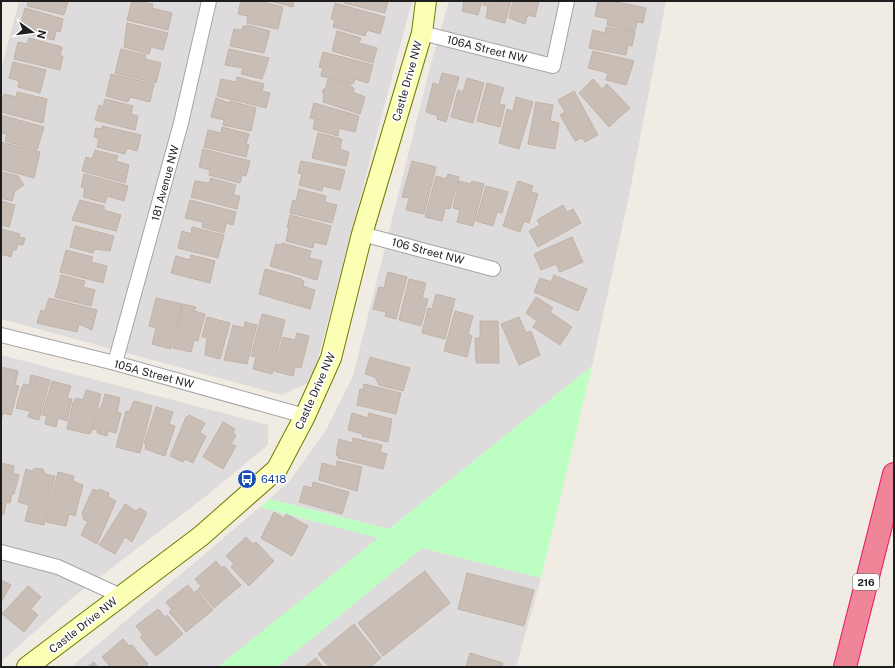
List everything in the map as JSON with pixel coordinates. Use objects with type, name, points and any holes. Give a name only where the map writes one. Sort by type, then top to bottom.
[{"type":"highway","name":"216","points":[[845,667],[894,474]]},
{"type":"street","name":"181 Avenue NW","points":[[115,363],[181,124],[209,1]]},
{"type":"street","name":"Castle Drive NW","points":[[27,667],[201,536],[277,469],[306,416],[331,358],[362,234],[422,33],[426,1]]},
{"type":"street","name":"106A Street NW","points":[[422,33],[553,66],[567,1]]},
{"type":"street","name":"106 Street NW","points":[[362,234],[493,269]]},
{"type":"street","name":"105A Street NW","points":[[1,335],[115,363],[306,416]]},
{"type":"street","points":[[1,552],[58,567],[121,596]]},
{"type":"shaded area","points":[[19,1],[412,1],[312,381],[282,395],[1,319],[1,70]]},
{"type":"shaded area","points":[[449,1],[666,1],[630,191],[592,366],[389,529],[269,499],[290,481],[327,428],[353,376],[430,67]]},
{"type":"shaded area","points":[[1,355],[268,425],[268,445],[206,496],[71,599],[1,662]]},
{"type":"shaded area","points":[[260,507],[379,538],[218,667],[71,667]]},
{"type":"shaded area","points":[[422,548],[541,578],[516,667],[277,667]]},
{"type":"green space","points":[[592,366],[541,578],[422,548],[277,667],[218,667],[378,538],[260,507],[269,499],[389,529]]},
{"type":"building","points":[[28,1],[68,1],[64,15],[27,6]]},
{"type":"building","points":[[132,1],[153,4],[152,8],[172,13],[168,30],[127,20]]},
{"type":"building","points":[[241,1],[259,1],[283,7],[278,29],[247,23],[248,16],[238,14]]},
{"type":"building","points":[[270,1],[294,1],[293,7]]},
{"type":"building","points":[[345,1],[388,1],[385,13],[344,3]]},
{"type":"building","points":[[464,1],[482,1],[478,15],[462,11]]},
{"type":"building","points":[[484,1],[511,1],[505,23],[486,18],[488,6],[483,5]]},
{"type":"building","points":[[513,1],[539,1],[535,17],[528,15],[525,24],[509,18]]},
{"type":"building","points":[[598,1],[612,1],[646,8],[643,23],[637,22],[635,31],[607,25],[608,19],[595,16]]},
{"type":"building","points":[[335,3],[385,17],[380,34],[367,30],[365,36],[333,27],[335,20],[331,19]]},
{"type":"building","points":[[25,8],[63,19],[60,32],[56,31],[54,40],[30,34],[32,30],[20,27]]},
{"type":"building","points":[[127,23],[168,33],[163,50],[151,47],[149,54],[124,47]]},
{"type":"building","points":[[247,25],[270,31],[264,53],[230,46],[234,29],[242,30],[243,26]]},
{"type":"building","points":[[606,27],[635,32],[632,46],[628,45],[626,55],[589,48],[593,30],[605,33]]},
{"type":"building","points":[[337,31],[361,38],[359,43],[377,48],[373,63],[332,51]]},
{"type":"building","points":[[29,38],[62,47],[60,56],[63,56],[60,70],[14,59],[18,42],[27,44]]},
{"type":"building","points":[[121,49],[146,55],[145,59],[161,63],[156,83],[115,73]]},
{"type":"building","points":[[229,49],[269,58],[262,79],[241,74],[243,68],[225,65]]},
{"type":"building","points":[[593,51],[634,61],[626,85],[606,80],[608,73],[588,68]]},
{"type":"building","points":[[323,52],[373,65],[368,83],[355,79],[353,84],[321,76],[323,68],[319,67]]},
{"type":"building","points":[[13,62],[46,70],[40,93],[18,87],[19,81],[9,78]]},
{"type":"building","points":[[442,73],[459,77],[446,122],[437,119],[438,116],[426,112],[433,83],[439,85]]},
{"type":"building","points":[[111,74],[154,84],[150,102],[130,97],[128,102],[106,96]]},
{"type":"building","points":[[237,77],[264,84],[262,91],[270,93],[266,108],[217,96],[221,79],[236,82]]},
{"type":"building","points":[[467,78],[484,83],[473,123],[451,117],[458,90],[463,92]]},
{"type":"building","points":[[328,79],[351,85],[350,87],[354,88],[353,92],[365,97],[360,114],[323,102],[324,95],[322,91],[326,87]]},
{"type":"building","points":[[593,79],[602,89],[607,84],[630,108],[609,127],[579,93]]},
{"type":"building","points":[[487,83],[504,88],[499,104],[505,105],[500,127],[477,121]]},
{"type":"building","points":[[574,91],[598,135],[585,142],[582,138],[575,141],[560,115],[565,112],[558,100]]},
{"type":"building","points":[[17,92],[47,99],[43,123],[1,112],[4,94],[16,97]]},
{"type":"building","points":[[516,97],[533,102],[519,149],[499,143],[507,109],[513,111]]},
{"type":"building","points":[[216,98],[229,103],[230,101],[256,108],[251,131],[223,125],[224,120],[211,117]]},
{"type":"building","points":[[105,99],[133,106],[131,114],[138,116],[135,130],[95,120],[99,105],[103,107]]},
{"type":"building","points":[[536,102],[553,105],[550,121],[559,123],[555,149],[528,144]]},
{"type":"building","points":[[314,103],[359,116],[355,132],[339,128],[338,136],[313,129],[315,119],[310,118]]},
{"type":"building","points":[[1,115],[44,127],[37,150],[5,141],[7,134],[1,133]]},
{"type":"building","points":[[102,126],[141,135],[137,151],[127,148],[125,154],[97,147],[99,139],[94,137],[96,128],[102,129]]},
{"type":"building","points":[[222,127],[249,134],[246,144],[249,145],[246,157],[204,147],[208,130],[221,133]]},
{"type":"building","points":[[318,133],[342,139],[340,149],[349,152],[346,166],[312,158]]},
{"type":"building","points":[[1,142],[40,152],[34,178],[1,169]]},
{"type":"building","points":[[203,149],[250,161],[246,176],[242,175],[240,183],[209,175],[210,170],[199,167]]},
{"type":"building","points":[[95,150],[118,156],[116,161],[129,165],[125,183],[82,171],[86,157],[92,159]]},
{"type":"building","points":[[301,161],[345,170],[340,190],[323,186],[322,191],[299,185],[302,174],[298,173]]},
{"type":"building","points":[[412,161],[436,167],[424,214],[406,210],[409,198],[402,197]]},
{"type":"building","points":[[1,172],[18,176],[24,185],[15,191],[12,201],[1,198]]},
{"type":"building","points":[[84,174],[128,186],[124,201],[107,196],[105,203],[83,197],[85,189],[81,187]]},
{"type":"building","points":[[448,174],[459,177],[450,209],[445,208],[442,221],[425,217],[436,176],[446,179]]},
{"type":"building","points":[[211,178],[236,185],[233,195],[240,196],[237,209],[191,197],[195,181],[209,183]]},
{"type":"building","points":[[459,181],[471,184],[472,181],[484,184],[473,226],[457,222],[460,210],[453,208]]},
{"type":"building","points":[[518,181],[533,186],[531,192],[538,194],[529,223],[524,221],[520,232],[503,226]]},
{"type":"building","points":[[486,186],[508,192],[502,213],[497,212],[493,226],[476,221]]},
{"type":"building","points":[[299,189],[326,196],[325,202],[337,205],[332,223],[290,213],[293,200],[296,201]]},
{"type":"building","points":[[80,200],[104,206],[104,210],[121,215],[116,231],[72,220]]},
{"type":"building","points":[[190,200],[236,212],[233,225],[226,223],[224,233],[202,227],[203,222],[185,218]]},
{"type":"building","points":[[1,201],[15,205],[9,227],[1,225]]},
{"type":"building","points":[[563,205],[567,212],[573,209],[581,223],[538,247],[529,231],[540,225],[537,220]]},
{"type":"building","points":[[290,215],[331,226],[326,245],[314,242],[313,248],[286,241]]},
{"type":"building","points":[[75,226],[114,236],[110,251],[94,249],[93,253],[70,247]]},
{"type":"building","points":[[192,227],[224,235],[218,258],[178,248],[182,231],[191,234]]},
{"type":"building","points":[[1,229],[20,234],[19,237],[25,238],[23,245],[18,244],[16,250],[13,250],[11,257],[1,254]]},
{"type":"building","points":[[572,237],[583,262],[560,272],[556,264],[541,270],[534,254]]},
{"type":"building","points":[[282,243],[311,251],[309,258],[322,261],[317,280],[270,266],[276,244],[281,245]]},
{"type":"building","points":[[66,250],[93,257],[91,262],[107,266],[103,283],[60,272]]},
{"type":"building","points":[[191,255],[215,261],[210,283],[171,273],[176,256],[190,260]]},
{"type":"building","points":[[265,269],[302,279],[301,280],[304,281],[303,286],[315,290],[310,309],[259,294]]},
{"type":"building","points":[[388,272],[407,277],[396,319],[385,316],[386,312],[373,309],[379,287],[384,288]]},
{"type":"building","points":[[61,275],[85,281],[83,287],[95,290],[91,306],[55,297]]},
{"type":"building","points":[[554,275],[587,289],[578,311],[534,292],[540,278],[551,282]]},
{"type":"building","points":[[409,279],[426,283],[422,298],[428,299],[421,326],[399,320]]},
{"type":"building","points":[[436,294],[455,299],[445,339],[422,333],[428,308],[432,309]]},
{"type":"building","points":[[536,297],[553,308],[550,312],[572,327],[560,345],[533,327],[537,321],[526,313]]},
{"type":"building","points":[[49,298],[97,310],[92,330],[79,324],[77,332],[37,323],[41,310],[45,311]]},
{"type":"building","points":[[156,298],[182,304],[171,349],[152,344],[156,328],[149,326]]},
{"type":"building","points":[[183,304],[196,307],[194,311],[205,314],[198,341],[194,340],[191,352],[173,348]]},
{"type":"building","points":[[455,311],[473,316],[468,334],[472,336],[467,357],[444,351]]},
{"type":"building","points":[[262,314],[285,320],[272,374],[253,369],[256,357],[251,356]]},
{"type":"building","points":[[207,317],[230,323],[220,359],[205,355],[207,338],[202,337]]},
{"type":"building","points":[[519,317],[526,333],[531,331],[540,355],[519,365],[501,324]]},
{"type":"building","points":[[480,321],[498,321],[499,363],[476,363],[475,338],[480,338]]},
{"type":"building","points":[[245,322],[257,325],[247,364],[224,360],[233,325],[244,328]]},
{"type":"building","points":[[297,333],[309,336],[301,368],[295,367],[293,376],[274,371],[283,337],[295,340]]},
{"type":"building","points":[[370,357],[410,368],[403,391],[379,385],[375,377],[365,374]]},
{"type":"building","points":[[1,367],[18,371],[15,385],[19,386],[11,415],[3,413],[1,421]]},
{"type":"building","points":[[31,375],[50,380],[39,420],[28,417],[30,411],[16,408],[22,387],[24,384],[29,385]]},
{"type":"building","points":[[52,381],[71,386],[67,398],[72,399],[67,421],[58,418],[56,427],[45,424],[47,416],[42,415]]},
{"type":"building","points":[[364,384],[401,393],[396,414],[357,405],[360,389],[363,390]]},
{"type":"building","points":[[86,390],[101,394],[91,433],[89,434],[67,429],[73,403],[76,398],[83,400]]},
{"type":"building","points":[[105,394],[120,398],[117,412],[121,413],[116,433],[108,431],[107,436],[97,433],[98,430],[93,429]]},
{"type":"building","points":[[134,401],[152,406],[140,453],[116,447],[126,411],[129,412]]},
{"type":"building","points":[[156,407],[173,412],[169,424],[175,426],[165,456],[145,449],[146,443],[144,443]]},
{"type":"building","points":[[352,413],[368,418],[369,413],[392,419],[388,442],[362,436],[363,434],[348,430]]},
{"type":"building","points":[[189,415],[205,423],[200,433],[206,436],[193,463],[185,459],[183,462],[170,456],[186,417]]},
{"type":"building","points":[[223,422],[235,429],[233,433],[236,435],[231,444],[236,446],[223,469],[203,457]]},
{"type":"building","points":[[353,438],[382,445],[380,452],[387,454],[383,469],[338,458],[339,456],[336,455],[339,439],[352,443]]},
{"type":"building","points":[[337,461],[362,467],[357,491],[319,480],[322,463],[336,467]]},
{"type":"building","points":[[1,463],[14,466],[13,473],[19,475],[10,503],[6,502],[4,514],[1,514]]},
{"type":"building","points":[[35,468],[43,469],[45,474],[55,476],[44,525],[25,521],[29,505],[18,502],[26,469],[32,471]]},
{"type":"building","points":[[58,472],[74,476],[73,481],[83,485],[75,516],[69,514],[66,526],[46,522]]},
{"type":"building","points":[[313,482],[349,492],[342,514],[299,502],[304,486],[312,488]]},
{"type":"building","points":[[93,489],[98,491],[99,489],[109,493],[108,497],[116,501],[97,544],[81,535],[88,521],[84,520],[82,513]]},
{"type":"building","points":[[125,504],[136,511],[140,508],[146,512],[146,515],[132,542],[125,537],[115,554],[99,545]]},
{"type":"building","points":[[274,512],[284,518],[286,514],[308,526],[292,556],[261,538]]},
{"type":"building","points":[[246,537],[253,544],[256,542],[274,561],[249,586],[231,567],[234,564],[226,556]]},
{"type":"building","points":[[216,561],[222,568],[224,566],[241,585],[214,608],[198,589],[201,586],[195,579]]},
{"type":"building","points":[[425,571],[450,603],[383,656],[358,623]]},
{"type":"building","points":[[467,573],[534,590],[524,626],[458,609]]},
{"type":"building","points":[[1,580],[11,585],[1,602]]},
{"type":"building","points":[[188,585],[194,593],[197,590],[213,610],[186,632],[169,612],[172,610],[166,602]]},
{"type":"building","points":[[28,586],[41,597],[31,609],[38,615],[24,632],[2,614]]},
{"type":"building","points":[[158,609],[165,617],[167,615],[183,634],[156,656],[140,637],[143,635],[136,626]]},
{"type":"building","points":[[354,624],[381,658],[370,667],[329,667],[318,654]]},
{"type":"building","points":[[123,639],[129,646],[132,645],[148,664],[145,667],[107,667],[109,665],[102,657]]},
{"type":"building","points":[[470,653],[503,663],[502,667],[466,667]]},
{"type":"building","points":[[316,658],[323,667],[304,667]]},
{"type":"building","points":[[94,662],[98,667],[87,667]]},
{"type":"place","name":"6418","points":[[247,479]]}]
